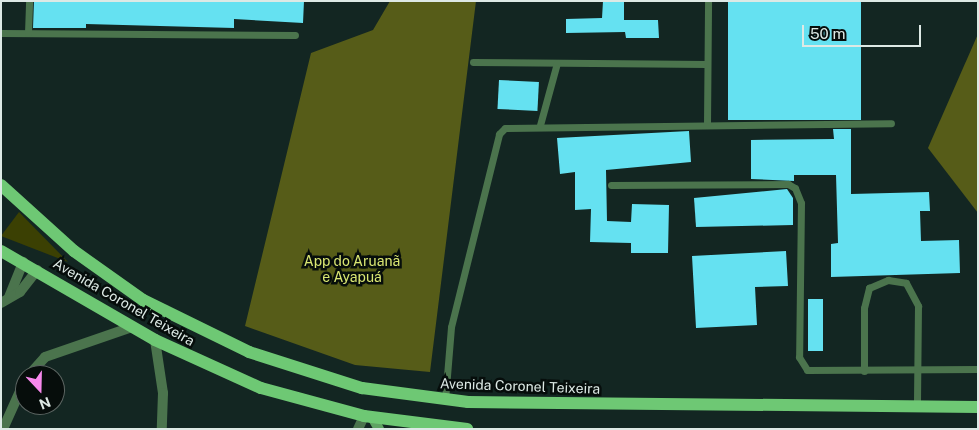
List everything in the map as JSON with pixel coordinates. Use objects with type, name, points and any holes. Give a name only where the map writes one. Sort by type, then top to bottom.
[{"type":"main road","name":"Avenida Coronel Teixeira","points":[[1,185],[106,275],[192,326],[300,371],[362,388],[445,400],[978,407]]},
{"type":"main road","name":"Avenida Coronel Teixeira","points":[[1,251],[37,270],[155,340],[261,388],[368,416],[467,429]]},
{"type":"street","points":[[5,301],[23,262]]},
{"type":"street","points":[[5,301],[20,292],[37,270]]},
{"type":"street","points":[[38,365],[45,358],[132,327]]},
{"type":"street","points":[[155,340],[163,393],[162,429]]},
{"type":"street","points":[[3,429],[15,402]]},
{"type":"street","points":[[358,429],[368,416],[379,429]]},
{"type":"lane","points":[[28,33],[29,1]]},
{"type":"lane","points":[[707,124],[708,1]]},
{"type":"lane","points":[[1,33],[296,36]]},
{"type":"lane","points":[[472,62],[707,64]]},
{"type":"lane","points":[[540,125],[557,63]]},
{"type":"lane","points":[[445,400],[451,327],[499,134],[516,125],[891,123]]},
{"type":"lane","points":[[611,185],[779,183],[795,188],[801,203],[802,365],[814,372],[978,369]]},
{"type":"lane","points":[[864,371],[866,297],[869,288],[888,280],[906,283],[917,298],[917,406]]},
{"type":"green space","name":"App do Aruanã e Ayapuá","points":[[390,1],[476,1],[430,372],[355,365],[245,326],[311,53],[373,30]]},
{"type":"green space","points":[[978,34],[978,213],[928,148]]},
{"type":"green space","points":[[19,212],[68,262],[1,236]]},
{"type":"building","points":[[34,1],[304,1],[303,23],[234,19],[234,28],[86,24],[86,28],[33,28]]},
{"type":"building","points":[[603,1],[624,1],[624,20],[658,20],[659,38],[626,38],[625,32],[566,33],[566,19],[602,18]]},
{"type":"building","points":[[728,1],[861,1],[861,120],[728,120]]},
{"type":"building","points":[[499,80],[539,82],[537,111],[497,109]]},
{"type":"building","points":[[833,129],[851,129],[851,194],[929,192],[930,211],[920,211],[921,241],[959,240],[960,273],[831,277],[831,244],[838,243],[836,175],[794,175],[794,181],[751,179],[751,140],[834,139]]},
{"type":"building","points":[[689,131],[691,162],[606,170],[607,221],[631,222],[632,204],[669,205],[668,253],[631,253],[631,243],[590,242],[591,209],[575,210],[575,172],[560,174],[557,138]]},
{"type":"building","points":[[787,189],[793,198],[793,225],[696,227],[694,198]]},
{"type":"building","points":[[786,251],[788,286],[755,287],[757,325],[696,328],[692,256]]},
{"type":"building","points":[[808,299],[823,299],[823,351],[808,351]]}]
